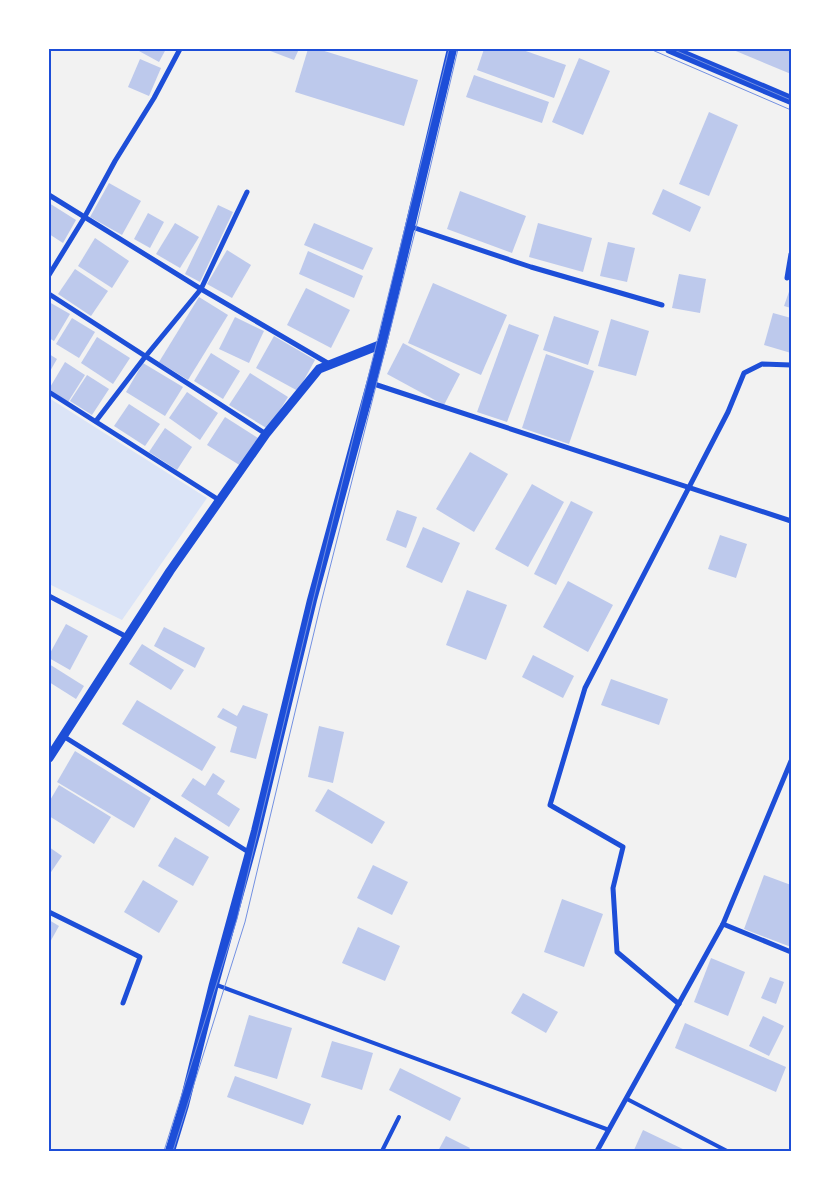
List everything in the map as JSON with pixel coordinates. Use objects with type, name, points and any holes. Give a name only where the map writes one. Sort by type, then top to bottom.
[{"type":"main road","points":[[170,1151],[184,1105],[214,984],[250,853],[312,600],[382,344],[452,49]]},
{"type":"main road","points":[[670,49],[791,100]]},
{"type":"street","points":[[49,275],[154,98],[180,49]]},
{"type":"street","points":[[96,420],[144,357],[201,289],[247,192]]},
{"type":"street","points":[[49,195],[201,289],[331,365]]},
{"type":"street","points":[[409,226],[531,267],[662,305]]},
{"type":"street","points":[[787,278],[791,254]]},
{"type":"street","points":[[49,294],[266,434]]},
{"type":"street","points":[[49,758],[170,571],[266,434],[319,369],[382,344]]},
{"type":"street","points":[[679,1004],[617,952],[613,888],[623,847],[550,805],[585,688],[728,412],[744,373],[762,364],[791,365]]},
{"type":"street","points":[[371,383],[791,522]]},
{"type":"street","points":[[49,392],[220,500]]},
{"type":"street","points":[[49,596],[127,637]]},
{"type":"street","points":[[63,736],[250,853]]},
{"type":"street","points":[[597,1151],[723,924],[791,761]]},
{"type":"street","points":[[49,912],[140,957],[123,1003]]},
{"type":"street","points":[[723,924],[791,952]]},
{"type":"lane","points":[[214,984],[609,1130]]},
{"type":"lane","points":[[626,1099],[727,1151]]},
{"type":"lane","points":[[382,1151],[399,1117]]},
{"type":"shaded area","points":[[49,398],[207,498],[122,620],[49,584]]},
{"type":"building","points":[[140,49],[166,49],[159,62],[139,51]]},
{"type":"building","points":[[265,49],[299,49],[294,60]]},
{"type":"building","points":[[308,49],[318,49],[418,80],[404,126],[295,92]]},
{"type":"building","points":[[484,49],[520,49],[566,65],[554,98],[477,70]]},
{"type":"building","points":[[731,49],[791,49],[791,74]]},
{"type":"building","points":[[579,58],[610,71],[583,135],[552,122]]},
{"type":"building","points":[[140,59],[161,68],[149,96],[128,87]]},
{"type":"building","points":[[474,75],[549,102],[542,123],[466,97]]},
{"type":"building","points":[[709,112],[738,125],[709,196],[679,184]]},
{"type":"building","points":[[109,183],[141,201],[122,235],[90,217]]},
{"type":"building","points":[[663,189],[701,207],[690,232],[652,214]]},
{"type":"building","points":[[460,191],[526,216],[512,253],[447,229]]},
{"type":"building","points":[[49,203],[76,220],[63,243],[49,234]]},
{"type":"building","points":[[218,205],[233,212],[200,282],[185,274]]},
{"type":"building","points":[[148,213],[164,222],[150,248],[134,239]]},
{"type":"building","points":[[175,223],[199,237],[180,268],[156,254]]},
{"type":"building","points":[[314,223],[373,248],[363,270],[304,245]]},
{"type":"building","points":[[538,223],[592,238],[583,272],[529,257]]},
{"type":"building","points":[[95,238],[129,261],[112,288],[78,266]]},
{"type":"building","points":[[608,242],[635,248],[627,282],[600,276]]},
{"type":"building","points":[[227,250],[251,265],[232,298],[207,284]]},
{"type":"building","points":[[308,251],[363,276],[354,298],[299,274]]},
{"type":"building","points":[[75,269],[108,291],[91,316],[58,294]]},
{"type":"building","points":[[679,274],[706,279],[700,313],[672,308]]},
{"type":"building","points":[[433,283],[507,315],[481,375],[408,343]]},
{"type":"building","points":[[791,286],[791,308],[784,306]]},
{"type":"building","points":[[306,288],[350,310],[331,348],[287,325]]},
{"type":"building","points":[[199,297],[228,315],[188,380],[159,362]]},
{"type":"building","points":[[49,302],[70,314],[54,341],[49,338]]},
{"type":"building","points":[[773,313],[791,318],[791,353],[764,345]]},
{"type":"building","points":[[554,316],[599,331],[588,365],[543,350]]},
{"type":"building","points":[[235,317],[264,331],[249,363],[219,349]]},
{"type":"building","points":[[72,318],[95,332],[79,358],[56,344]]},
{"type":"building","points":[[611,319],[649,331],[636,376],[598,366]]},
{"type":"building","points":[[509,324],[539,335],[507,422],[477,412]]},
{"type":"building","points":[[274,336],[315,360],[298,391],[256,368]]},
{"type":"building","points":[[97,337],[130,358],[113,384],[81,363]]},
{"type":"building","points":[[403,343],[460,374],[444,405],[387,374]]},
{"type":"building","points":[[211,353],[240,371],[223,399],[194,381]]},
{"type":"building","points":[[49,354],[57,359],[49,373]]},
{"type":"building","points":[[546,354],[594,371],[569,444],[522,428]]},
{"type":"building","points":[[65,362],[85,375],[68,402],[49,389]]},
{"type":"building","points":[[143,363],[183,387],[165,416],[126,392]]},
{"type":"building","points":[[250,373],[288,397],[268,429],[229,405]]},
{"type":"building","points":[[87,375],[109,389],[92,415],[70,401]]},
{"type":"building","points":[[187,392],[218,413],[200,440],[169,418]]},
{"type":"building","points":[[129,404],[160,424],[145,446],[114,426]]},
{"type":"building","points":[[225,417],[258,438],[241,466],[207,445]]},
{"type":"building","points":[[165,428],[192,447],[177,470],[149,452]]},
{"type":"building","points":[[470,452],[508,474],[474,532],[436,509]]},
{"type":"building","points":[[532,484],[564,502],[528,567],[495,549]]},
{"type":"building","points":[[571,501],[593,512],[556,585],[534,574]]},
{"type":"building","points":[[397,510],[417,517],[406,548],[386,540]]},
{"type":"building","points":[[423,527],[460,543],[442,583],[406,567]]},
{"type":"building","points":[[720,535],[747,544],[736,578],[708,569]]},
{"type":"building","points":[[568,581],[613,605],[588,652],[543,627]]},
{"type":"building","points":[[467,590],[507,605],[486,660],[446,645]]},
{"type":"building","points":[[66,624],[88,636],[70,670],[49,658]]},
{"type":"building","points":[[164,627],[205,648],[195,668],[154,646]]},
{"type":"building","points":[[142,644],[184,670],[171,690],[129,664]]},
{"type":"building","points":[[533,655],[574,676],[563,698],[522,677]]},
{"type":"building","points":[[49,664],[84,686],[76,699],[49,682]]},
{"type":"building","points":[[611,679],[668,699],[659,725],[601,705]]},
{"type":"building","points":[[137,700],[216,747],[202,771],[122,724]]},
{"type":"building","points":[[243,705],[268,714],[256,759],[230,752],[237,727],[217,717],[223,708],[237,716]]},
{"type":"building","points":[[319,726],[344,732],[333,783],[308,777]]},
{"type":"building","points":[[75,751],[151,798],[134,828],[57,782]]},
{"type":"building","points":[[213,773],[225,781],[217,794],[240,809],[229,827],[181,796],[193,778],[205,786]]},
{"type":"building","points":[[59,785],[111,817],[94,844],[49,816],[49,802]]},
{"type":"building","points":[[328,789],[385,822],[372,844],[315,811]]},
{"type":"building","points":[[175,837],[209,857],[193,886],[158,866]]},
{"type":"building","points":[[49,847],[62,856],[49,875]]},
{"type":"building","points":[[373,865],[408,882],[392,915],[357,898]]},
{"type":"building","points":[[764,875],[791,885],[791,947],[744,929]]},
{"type":"building","points":[[143,880],[178,901],[159,933],[124,912]]},
{"type":"building","points":[[562,899],[603,914],[584,967],[544,952]]},
{"type":"building","points":[[49,920],[59,926],[49,944]]},
{"type":"building","points":[[358,927],[400,946],[385,981],[342,963]]},
{"type":"building","points":[[711,958],[745,972],[728,1016],[694,1002]]},
{"type":"building","points":[[770,977],[784,982],[776,1004],[761,998]]},
{"type":"building","points":[[523,993],[558,1012],[546,1033],[511,1013]]},
{"type":"building","points":[[249,1015],[292,1028],[277,1079],[234,1066]]},
{"type":"building","points":[[763,1016],[784,1026],[769,1056],[749,1046]]},
{"type":"building","points":[[685,1023],[786,1067],[776,1092],[675,1048]]},
{"type":"building","points":[[332,1041],[373,1053],[362,1090],[321,1077]]},
{"type":"building","points":[[400,1068],[461,1098],[450,1121],[389,1090]]},
{"type":"building","points":[[235,1076],[311,1104],[303,1125],[227,1097]]},
{"type":"building","points":[[643,1130],[687,1151],[634,1150]]},
{"type":"building","points":[[446,1136],[470,1148],[468,1151],[438,1151]]},
{"type":"tram line","points":[[164,1151],[237,919],[449,49]]},
{"type":"tram line","points":[[173,1151],[245,922],[321,603],[416,228],[458,49]]},
{"type":"tram line","points":[[650,49],[791,110]]},
{"type":"tram line","points":[[672,49],[791,100]]}]
